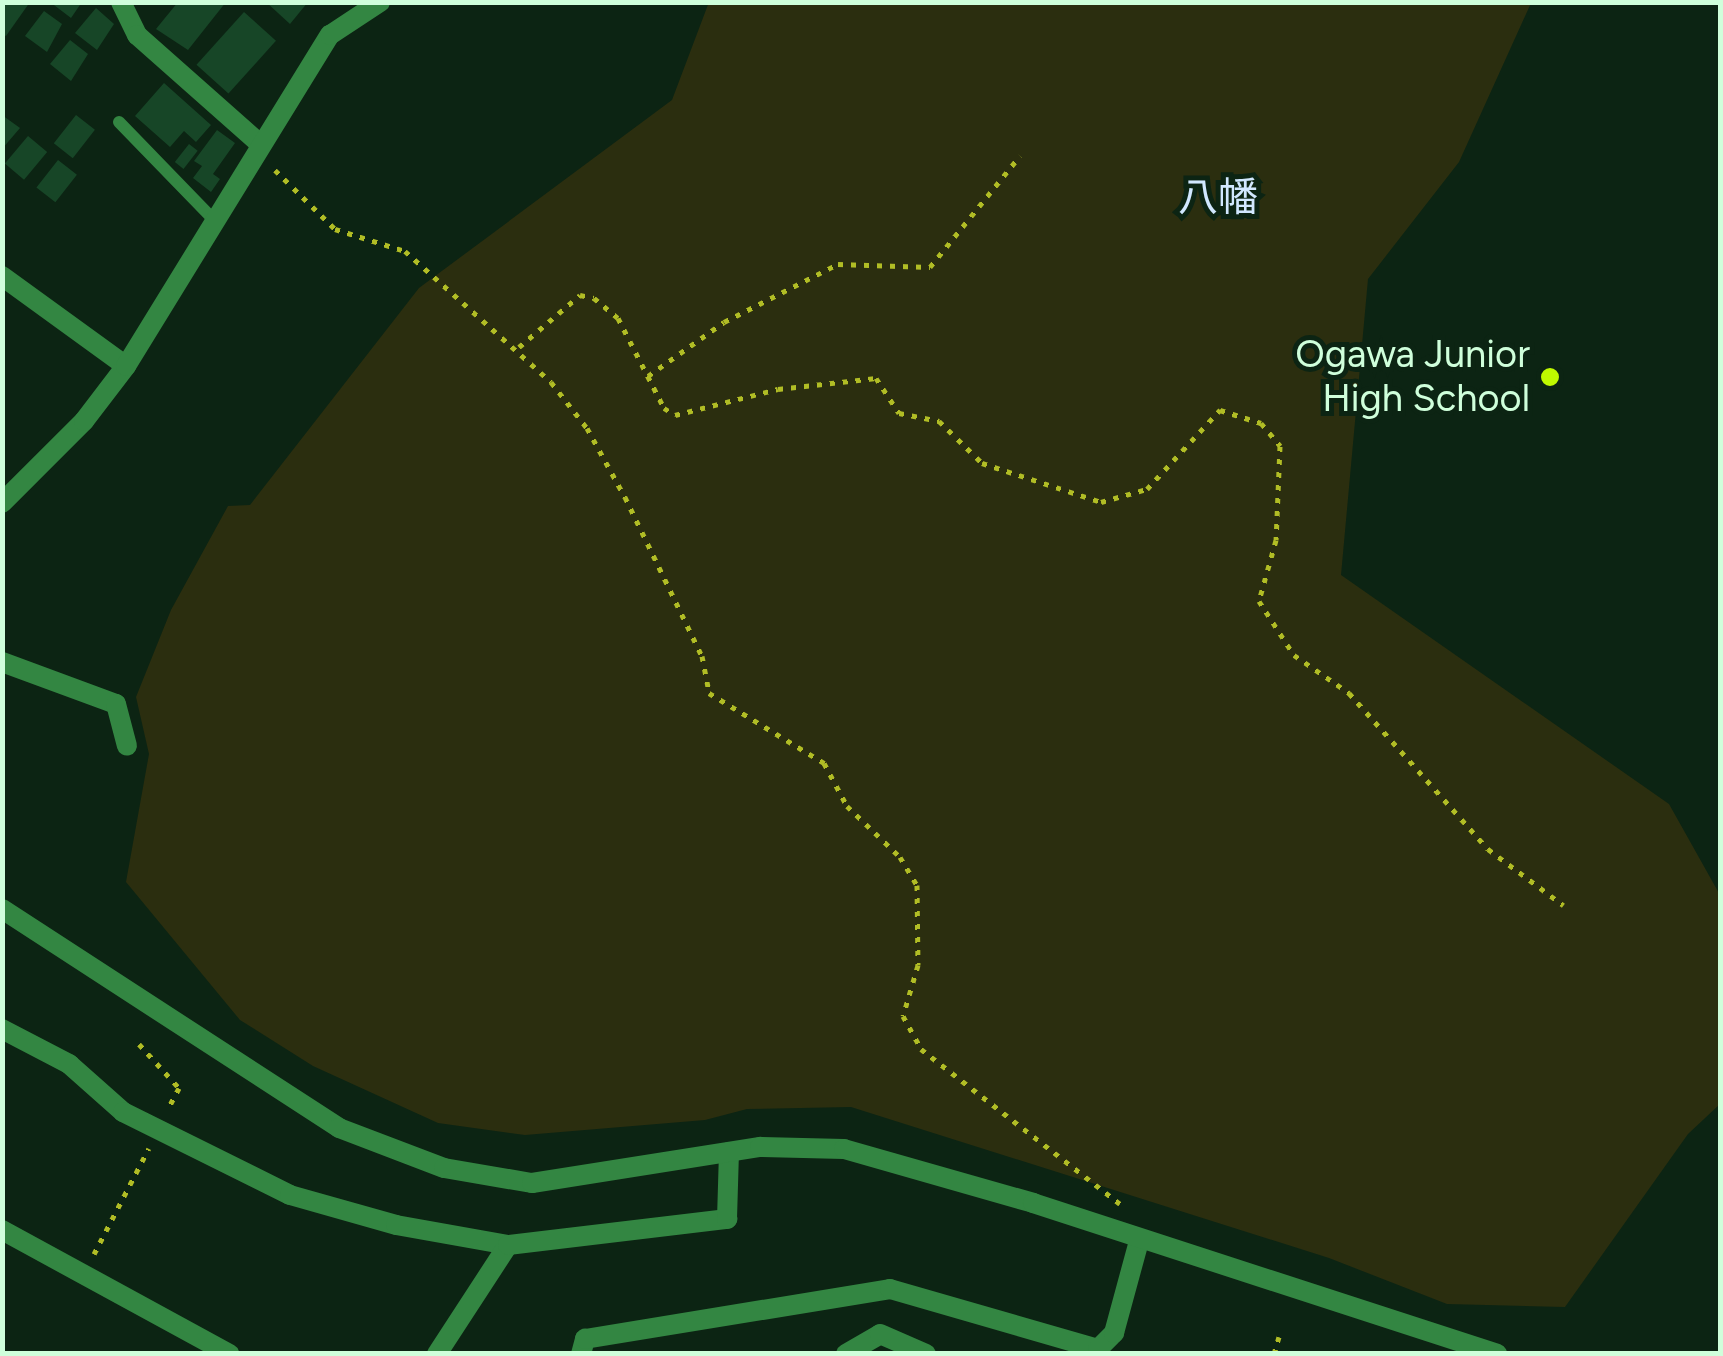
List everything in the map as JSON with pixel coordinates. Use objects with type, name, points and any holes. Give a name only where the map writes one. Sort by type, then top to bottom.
[{"type":"street","points":[[121,2],[138,35],[258,147]]},
{"type":"street","points":[[2,502],[84,422],[126,366],[330,35],[380,2]]},
{"type":"street","points":[[2,276],[126,366]]},
{"type":"street","points":[[2,662],[116,704],[126,722],[127,746]]},
{"type":"street","points":[[2,909],[338,1128],[444,1168],[532,1183],[729,1152],[844,1149],[1033,1203],[1139,1241],[1497,1354]]},
{"type":"street","points":[[2,1029],[69,1064],[122,1112],[290,1195],[396,1226],[508,1245],[727,1219],[729,1152]]},
{"type":"street","points":[[2,1230],[228,1354]]},
{"type":"street","points":[[582,1354],[585,1339],[890,1289],[1098,1350],[1114,1333],[1139,1241]]},
{"type":"street","points":[[437,1354],[508,1245]]},
{"type":"street","points":[[846,1354],[880,1334],[926,1354]]},
{"type":"lane","points":[[119,122],[214,220]]},
{"type":"path","points":[[258,147],[335,229],[404,251],[519,347],[587,428],[626,497],[702,656],[709,693],[824,762],[847,806],[900,857],[917,885],[918,966],[903,1016],[921,1049],[1120,1203],[1139,1241]]},
{"type":"path","points":[[648,376],[724,322],[838,264],[930,267],[1020,156]]},
{"type":"path","points":[[519,347],[580,295],[594,298],[618,318],[664,408],[675,415],[778,389],[876,378],[899,413],[940,422],[982,463],[1102,502],[1147,489],[1220,410],[1261,423],[1280,446],[1276,540],[1259,601],[1294,655],[1349,693],[1488,849],[1564,905]]},
{"type":"path","points":[[84,1274],[179,1088],[139,1044]]},
{"type":"path","points":[[1274,1354],[1280,1336]]},
{"type":"green space","points":[[709,2],[1531,3],[1459,162],[1368,279],[1341,575],[1669,804],[1720,895],[1720,1104],[1688,1134],[1565,1307],[1447,1304],[1329,1258],[851,1107],[747,1109],[705,1120],[525,1135],[438,1123],[313,1066],[240,1020],[126,882],[149,754],[136,697],[171,610],[228,506],[250,505],[419,288],[672,100]]},
{"type":"building","points":[[2,2],[30,2],[6,36],[2,34]]},
{"type":"building","points":[[50,2],[82,2],[71,18]]},
{"type":"building","points":[[178,2],[226,2],[188,50],[156,29]]},
{"type":"building","points":[[266,2],[308,2],[290,24]]},
{"type":"building","points":[[96,8],[114,24],[97,50],[75,33]]},
{"type":"building","points":[[44,11],[62,24],[47,52],[25,36]]},
{"type":"building","points":[[244,12],[276,41],[228,94],[196,65]]},
{"type":"building","points":[[70,40],[88,54],[71,81],[50,64]]},
{"type":"building","points":[[164,83],[211,125],[196,142],[184,131],[170,147],[135,116]]},
{"type":"building","points":[[2,115],[20,128],[2,149]]},
{"type":"building","points":[[76,115],[95,130],[73,158],[54,143]]},
{"type":"building","points":[[217,130],[235,143],[213,174],[220,179],[211,192],[193,178],[202,166],[194,161]]},
{"type":"building","points":[[28,136],[47,152],[24,180],[5,164]]},
{"type":"building","points":[[189,144],[198,151],[184,169],[175,162]]},
{"type":"building","points":[[58,160],[77,175],[55,202],[36,188]]},
{"type":"place","name":"Ogawa Junior High School","points":[[1550,377]]},
{"type":"district","name":"八幡","points":[[1218,197]]}]
